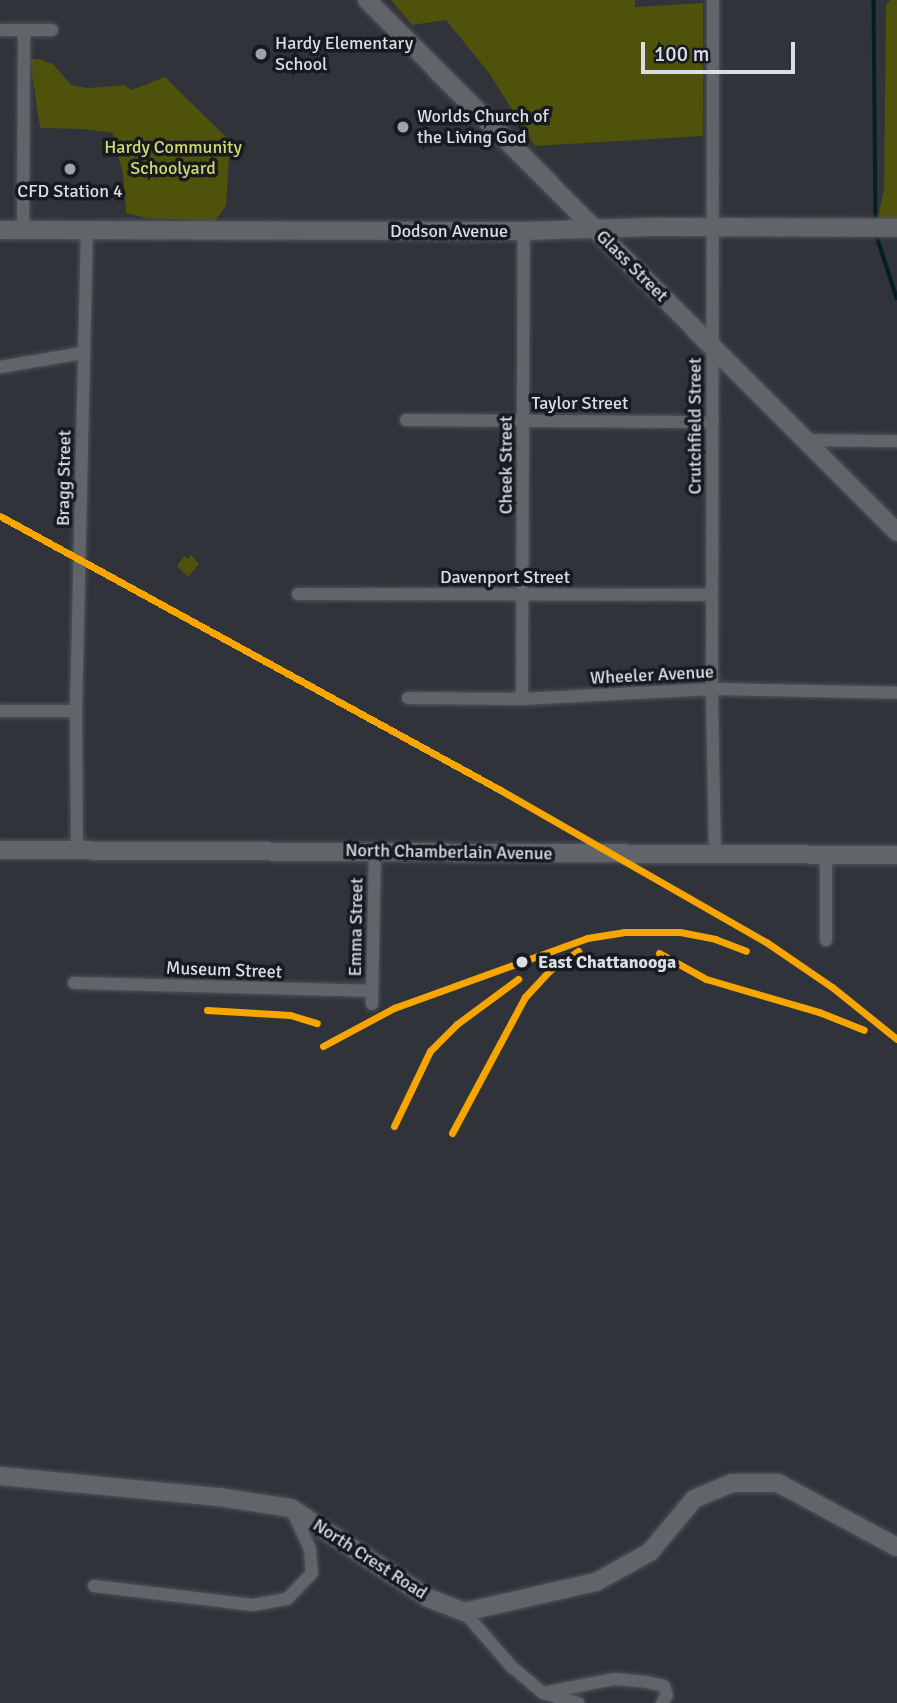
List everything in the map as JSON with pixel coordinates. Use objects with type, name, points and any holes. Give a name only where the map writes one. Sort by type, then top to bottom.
[{"type":"street","name":"Glass Street","points":[[367,0],[713,349],[809,440],[897,532]]},
{"type":"street","name":"Crutchfield Street","points":[[713,0],[712,595],[715,852]]},
{"type":"street","points":[[0,30],[52,30]]},
{"type":"street","points":[[23,229],[24,32]]},
{"type":"street","name":"Dodson Avenue","points":[[0,230],[524,232],[713,227],[883,228]]},
{"type":"street","name":"Bragg Street","points":[[77,849],[76,712],[87,232]]},
{"type":"street","name":"Cheek Street","points":[[522,699],[524,232]]},
{"type":"street","points":[[0,367],[83,353]]},
{"type":"street","name":"Taylor Street","points":[[405,420],[713,422]]},
{"type":"street","points":[[809,440],[897,441]]},
{"type":"street","name":"Davenport Street","points":[[298,594],[712,595]]},
{"type":"street","name":"Wheeler Avenue","points":[[408,698],[522,699],[713,689],[897,693]]},
{"type":"street","points":[[0,711],[76,712]]},
{"type":"street","name":"North Chamberlain Avenue","points":[[0,850],[897,855]]},
{"type":"street","name":"Emma Street","points":[[372,1004],[375,851]]},
{"type":"street","points":[[825,940],[826,853]]},
{"type":"street","name":"Museum Street","points":[[74,983],[372,990]]},
{"type":"street","name":"North Crest Road","points":[[0,1476],[219,1497],[291,1508],[428,1598],[464,1612]]},
{"type":"street","points":[[579,1703],[543,1693],[512,1667],[464,1612],[596,1582],[650,1552],[694,1499],[732,1483],[778,1483],[897,1547]]},
{"type":"street","points":[[94,1586],[253,1605],[287,1599],[312,1573],[310,1549],[291,1508]]},
{"type":"street","points":[[543,1693],[553,1688],[614,1679],[664,1686],[667,1695],[662,1703]]},
{"type":"green space","points":[[391,0],[635,0],[635,7],[703,3],[703,136],[535,146],[489,73],[446,20],[412,25]]},
{"type":"green space","points":[[890,0],[897,0],[897,219],[878,219],[884,189],[886,6]]},
{"type":"green space","name":"Hardy Community Schoolyard","points":[[30,59],[53,64],[71,85],[88,88],[124,85],[132,90],[165,77],[230,141],[226,206],[215,221],[147,218],[126,213],[123,174],[113,133],[40,128]]},
{"type":"green space","points":[[191,555],[199,564],[188,577],[177,566],[184,556],[188,559]]},
{"type":"waterway","points":[[874,0],[876,222]]},
{"type":"waterway","points":[[876,233],[897,298]]},
{"type":"transit line","points":[[0,516],[502,791],[766,942],[832,987],[897,1039]]},
{"type":"transit line","points":[[323,1046],[394,1008],[587,938],[624,932],[680,932],[715,939],[746,951]]},
{"type":"transit line","points":[[452,1133],[525,997],[550,970],[578,951]]},
{"type":"transit line","points":[[659,953],[706,979],[819,1012],[864,1030]]},
{"type":"transit line","points":[[394,1126],[430,1051],[457,1024],[518,979]]},
{"type":"transit line","points":[[207,1010],[290,1015],[317,1023]]},
{"type":"place","name":"Hardy Elementary School","points":[[261,54]]},
{"type":"place","name":"Worlds Church of the Living God","points":[[403,127]]},
{"type":"place","name":"CFD Station 4","points":[[70,169]]},
{"type":"place","name":"East Chattanooga","points":[[522,962]]}]
